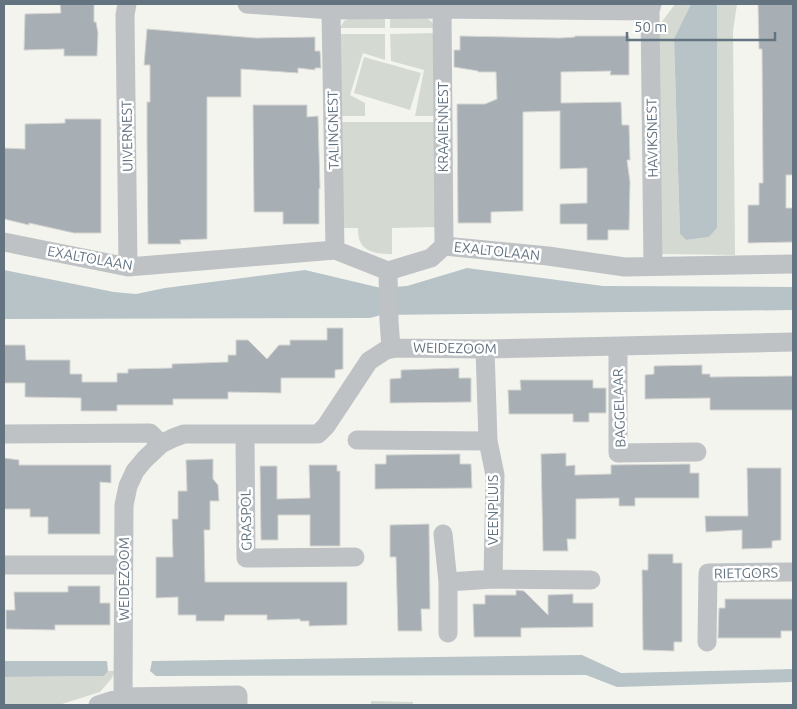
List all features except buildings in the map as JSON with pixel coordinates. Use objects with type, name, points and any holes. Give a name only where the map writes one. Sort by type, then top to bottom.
[{"type":"street","name":"UIVERNEST","points":[[127,4],[125,15],[128,267]]},
{"type":"street","points":[[246,4],[331,10],[651,7]]},
{"type":"street","name":"HAVIKSNEST","points":[[651,7],[653,266]]},
{"type":"street","name":"KRAAIENNEST","points":[[442,9],[444,246]]},
{"type":"street","name":"TALINGNEST","points":[[331,10],[335,250]]},
{"type":"street","name":"EXALTOLAAN","points":[[4,242],[128,267],[335,250],[388,277],[431,258],[444,246],[625,266],[793,264]]},
{"type":"street","points":[[388,277],[391,348]]},
{"type":"street","name":"WEIDEZOOM","points":[[124,697],[124,505],[128,486],[136,471],[145,459],[161,444],[184,434],[318,434],[326,426],[369,361],[391,348],[485,349],[793,342]]},
{"type":"street","name":"BAGGELAAR","points":[[618,347],[618,453],[697,452]]},
{"type":"street","name":"VEENPLUIS","points":[[485,349],[488,441],[495,475],[493,579]]},
{"type":"street","points":[[4,434],[150,432],[161,444]]},
{"type":"street","name":"GRASPOL","points":[[245,434],[246,558],[355,557]]},
{"type":"street","points":[[357,440],[488,441]]},
{"type":"street","points":[[443,534],[448,582],[448,633]]},
{"type":"street","name":"WEIDEZOOM","points":[[4,565],[116,565]]},
{"type":"street","name":"RIETGORS","points":[[708,642],[708,573],[793,572]]},
{"type":"street","points":[[448,582],[493,579],[591,580]]},
{"type":"street","points":[[98,705],[124,697],[238,695],[238,705]]},
{"type":"shaded area","points":[[675,4],[691,4],[674,40],[680,234],[686,240],[709,237],[717,228],[717,4],[737,4],[733,31],[735,255],[660,254],[658,27]]},
{"type":"shaded area","points":[[691,4],[717,4],[717,228],[709,237],[686,240],[680,234],[674,39]]},
{"type":"shaded area","points":[[385,17],[385,28],[340,28],[344,21],[348,19]]},
{"type":"shaded area","points":[[390,17],[427,18],[435,28],[390,28]]},
{"type":"shaded area","points":[[435,33],[436,116],[415,116],[424,70],[391,61],[390,34]]},
{"type":"shaded area","points":[[340,34],[385,34],[385,60],[363,53],[350,95],[365,103],[365,116],[340,116]]},
{"type":"shaded area","points":[[364,57],[421,73],[410,110],[354,93]]},
{"type":"shaded area","points":[[341,122],[436,122],[436,227],[392,228],[392,254],[368,250],[360,242],[358,228],[341,228]]},
{"type":"shaded area","points":[[467,268],[603,286],[793,287],[793,310],[381,315],[370,318],[4,319],[4,270],[114,292],[136,294],[165,288],[305,270],[381,288],[407,286]]},
{"type":"shaded area","points":[[582,655],[621,673],[793,669],[793,682],[617,687],[586,675],[156,676],[150,671],[152,661]]},
{"type":"shaded area","points":[[4,661],[107,661],[108,671],[104,676],[4,677]]},
{"type":"shaded area","points":[[108,671],[115,671],[112,678],[100,692],[59,705],[4,705],[4,677],[104,676]]},
{"type":"shaded area","points":[[371,701],[413,702],[413,704],[417,705],[371,705]]}]
